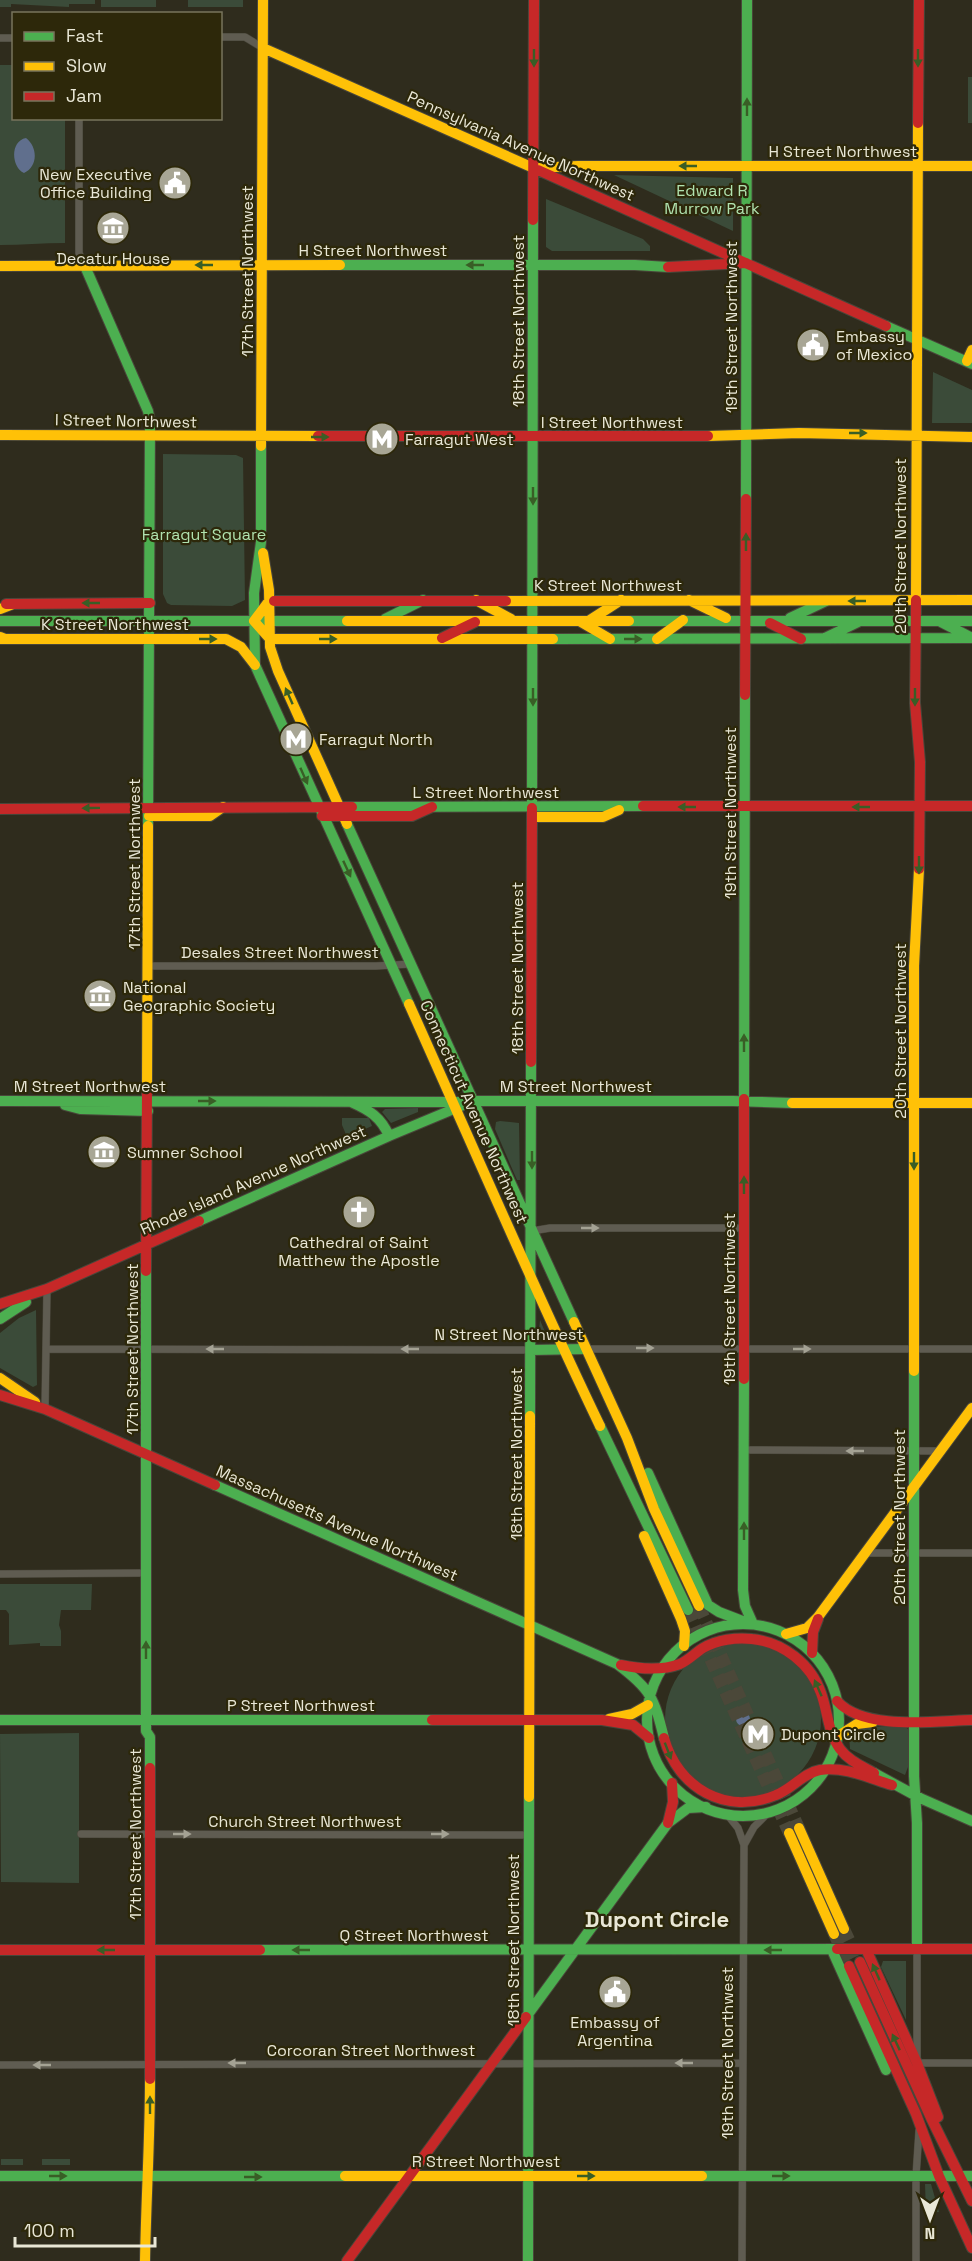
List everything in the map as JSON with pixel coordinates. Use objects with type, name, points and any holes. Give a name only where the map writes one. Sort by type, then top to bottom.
[{"type":"main road","name":"17th Street Northwest","points":[[263,0],[261,542],[269,601],[269,621]]},
{"type":"main road","name":"18th Street Northwest","points":[[528,2261],[534,0]]},
{"type":"main road","name":"19th Street Northwest","points":[[747,0],[743,1590],[750,1623]]},
{"type":"main road","name":"20th Street Northwest","points":[[917,1949],[914,966],[919,897],[920,807],[920,762],[915,712],[919,0]]},
{"type":"main road","name":"Pennsylvania Avenue Northwest","points":[[263,48],[969,363]]},
{"type":"main road","name":"H Street Northwest","points":[[534,168],[972,166]]},
{"type":"main road","name":"H Street Northwest","points":[[0,266],[84,264],[635,265],[666,267],[746,263]]},
{"type":"main road","points":[[84,264],[148,411],[150,436]]},
{"type":"main road","points":[[969,363],[972,350]]},
{"type":"main road","name":"I Street Northwest","points":[[0,435],[732,437],[790,433],[972,437]]},
{"type":"main road","name":"17th Street Northwest","points":[[145,2261],[147,2176],[150,2163],[150,1737],[146,1731],[145,1573],[150,436]]},
{"type":"main road","name":"17th Street Northwest","points":[[254,621],[254,593],[261,542]]},
{"type":"main road","points":[[381,621],[423,600]]},
{"type":"main road","points":[[476,600],[513,620]]},
{"type":"main road","points":[[610,639],[584,621],[621,600]]},
{"type":"main road","points":[[689,600],[730,620]]},
{"type":"main road","name":"K Street Northwest","points":[[269,601],[972,600]]},
{"type":"main road","points":[[269,601],[254,621],[270,639],[972,638]]},
{"type":"main road","points":[[786,621],[826,601]]},
{"type":"main road","name":"K Street Northwest","points":[[0,604],[150,603]]},
{"type":"main road","points":[[0,609],[13,604]]},
{"type":"main road","name":"K Street Northwest","points":[[0,621],[940,621],[969,619]]},
{"type":"main road","points":[[657,639],[683,620]]},
{"type":"main road","points":[[825,638],[862,620]]},
{"type":"main road","name":"Connecticut Avenue Northwest","points":[[254,621],[255,665],[563,1350],[687,1610]]},
{"type":"main road","name":"Connecticut Avenue Northwest","points":[[269,621],[272,655],[278,670],[627,1438],[654,1509],[699,1606]]},
{"type":"main road","points":[[442,638],[477,621]]},
{"type":"main road","points":[[765,621],[801,639]]},
{"type":"main road","points":[[940,621],[972,638]]},
{"type":"main road","name":"K Street Northwest","points":[[2,638],[226,639],[237,644],[255,665]]},
{"type":"main road","name":"L Street Northwest","points":[[0,809],[149,812],[223,807],[342,812],[432,807],[533,812],[625,807],[972,806]]},
{"type":"main road","name":"M Street Northwest","points":[[0,1101],[58,1101],[148,1106],[351,1102],[454,1105]]},
{"type":"main road","name":"M Street Northwest","points":[[473,1101],[972,1103]]},
{"type":"main road","name":"Rhode Island Avenue Northwest","points":[[0,1319],[15,1307],[47,1289],[454,1105],[473,1101]]},
{"type":"main road","points":[[351,1102],[376,1114],[382,1120],[389,1136]]},
{"type":"main road","name":"Rhode Island Avenue Northwest","points":[[0,1304],[47,1289]]},
{"type":"main road","name":"N Street Northwest","points":[[531,1350],[586,1349]]},
{"type":"main road","name":"Massachusetts Avenue Northwest","points":[[0,1378],[45,1409]]},
{"type":"main road","name":"Massachusetts Avenue Northwest","points":[[0,1395],[45,1409],[616,1664],[640,1681],[650,1700]]},
{"type":"main road","points":[[786,1634],[807,1628],[818,1617],[972,1408]]},
{"type":"main road","points":[[602,1433],[614,1471],[681,1619],[685,1631],[684,1646]]},
{"type":"main road","points":[[627,1438],[647,1470],[708,1605],[718,1612],[786,1634],[801,1642],[812,1653],[829,1678],[837,1701],[839,1716],[836,1740],[826,1769],[800,1797],[769,1812],[746,1815],[726,1814],[706,1808],[687,1797],[672,1783],[657,1761],[649,1738],[650,1700],[663,1668],[684,1646],[704,1633],[750,1623]]},
{"type":"main road","points":[[812,1653],[813,1632],[818,1617]]},
{"type":"main road","points":[[663,1668],[683,1663],[703,1649],[728,1639],[749,1638],[777,1645],[799,1660],[816,1683],[836,1740],[852,1761],[892,1785],[972,1821]]},
{"type":"main road","name":"Massachusetts Avenue Northwest","points":[[616,1664],[638,1668],[663,1668]]},
{"type":"main road","points":[[650,1700],[659,1716],[671,1761],[689,1782],[715,1798],[743,1802],[768,1798],[785,1791],[812,1772],[826,1769],[839,1769],[892,1785]]},
{"type":"main road","name":"P Street Northwest","points":[[602,1720],[632,1714],[650,1700]]},
{"type":"main road","points":[[837,1701],[856,1716],[885,1720],[972,1720]]},
{"type":"main road","name":"P Street Northwest","points":[[0,1720],[602,1720],[633,1725],[649,1738]]},
{"type":"main road","points":[[836,1740],[857,1724],[885,1720]]},
{"type":"main road","points":[[668,1823],[673,1802],[672,1783]]},
{"type":"main road","points":[[347,2261],[668,1823],[688,1808],[706,1808]]},
{"type":"main road","points":[[794,1830],[839,1931]]},
{"type":"main road","points":[[866,1949],[917,2063],[947,2146],[972,2201]]},
{"type":"main road","name":"Q Street Northwest","points":[[0,1950],[972,1949]]},
{"type":"main road","points":[[832,1950],[908,2116],[920,2128]]},
{"type":"main road","points":[[947,2146],[854,1964],[939,2176],[972,2248]]},
{"type":"main road","name":"R Street Northwest","points":[[0,2176],[972,2176]]},
{"type":"street","name":"Pennsylvania Avenue Northwest","points":[[222,37],[245,37],[263,48]]},
{"type":"street","points":[[79,120],[80,253],[84,264]]},
{"type":"street","name":"Desales Street Northwest","points":[[149,966],[411,964]]},
{"type":"street","points":[[532,1231],[561,1228],[744,1228]]},
{"type":"street","points":[[45,1409],[47,1289]]},
{"type":"street","name":"N Street Northwest","points":[[47,1349],[531,1350]]},
{"type":"street","name":"N Street Northwest","points":[[586,1349],[972,1349]]},
{"type":"street","points":[[744,1450],[940,1451]]},
{"type":"street","points":[[866,1553],[972,1553]]},
{"type":"street","points":[[0,1574],[145,1573]]},
{"type":"street","points":[[744,1845],[754,1827],[769,1812]]},
{"type":"street","name":"19th Street Northwest","points":[[726,1814],[738,1828],[744,1845],[742,2261]]},
{"type":"street","name":"Church Street Northwest","points":[[81,1834],[529,1835]]},
{"type":"street","name":"20th Street Northwest","points":[[917,1949],[917,2063]]},
{"type":"street","name":"Corcoran Street Northwest","points":[[0,2065],[742,2062]]},
{"type":"street","points":[[917,2063],[972,2063]]},
{"type":"street","points":[[916,2261],[916,2176],[920,2128]]},
{"type":"green space","points":[[0,0],[95,0],[95,4],[69,4],[69,7],[11,4],[11,7],[0,7]]},
{"type":"green space","points":[[101,0],[156,0],[156,7],[101,7]]},
{"type":"green space","points":[[188,0],[243,0],[243,7],[188,7]]},
{"type":"green space","points":[[0,65],[12,65],[12,120],[65,120],[65,243],[0,245]]},
{"type":"green space","points":[[968,77],[972,77],[972,123],[968,123]]},
{"type":"green space","name":"Edward R Murrow Park","points":[[614,175],[733,178],[733,231]]},
{"type":"green space","name":"Edward R Murrow Park","points":[[546,199],[643,239],[650,246],[650,251],[552,251],[546,247]]},
{"type":"green space","points":[[933,372],[972,390],[972,423],[932,423]]},
{"type":"green space","name":"Farragut Square","points":[[163,454],[236,455],[243,458],[245,600],[232,606],[171,605],[167,603],[163,594]]},
{"type":"green space","points":[[418,1108],[418,1112],[391,1123],[382,1112],[385,1109]]},
{"type":"green space","points":[[342,1118],[369,1118],[372,1126],[347,1137]]},
{"type":"green space","points":[[496,1122],[519,1123],[520,1180],[517,1180],[495,1129]]},
{"type":"green space","points":[[36,1310],[37,1385],[33,1387],[0,1368],[0,1333],[19,1318]]},
{"type":"green space","points":[[540,1320],[548,1339],[548,1341],[538,1340]]},
{"type":"green space","points":[[0,1584],[92,1584],[91,1610],[61,1610],[59,1625],[61,1646],[40,1646],[40,1643],[9,1645],[9,1614],[6,1610],[0,1610]]},
{"type":"green space","name":"Dupont Circle","points":[[743,1641],[773,1647],[798,1664],[815,1689],[821,1719],[815,1749],[798,1774],[773,1791],[743,1797],[713,1791],[688,1774],[671,1749],[665,1719],[671,1689],[688,1664],[713,1647]]},
{"type":"green space","points":[[904,1726],[908,1729],[908,1767],[905,1775],[850,1749],[849,1735],[856,1727]]},
{"type":"green space","points":[[79,1733],[79,1883],[1,1882],[0,1734]]},
{"type":"green space","points":[[883,1961],[906,1961],[906,2020],[881,1967]]},
{"type":"green space","points":[[1,2159],[23,2159],[23,2165],[1,2165]]},
{"type":"green space","points":[[42,2159],[70,2159],[70,2165],[42,2165]]},
{"type":"green space","points":[[925,2184],[931,2184],[939,2212],[926,2213]]},
{"type":"water","points":[[26,138],[33,146],[35,157],[32,166],[24,173],[17,165],[14,154],[17,144]]},
{"type":"water","points":[[740,1712],[746,1712],[750,1719],[746,1726],[740,1726],[736,1722],[736,1716]]},
{"type":"tunnel","points":[[699,1606],[799,1828]]},
{"type":"tunnel","points":[[688,1610],[789,1833]]},
{"type":"tunnel","points":[[844,1929],[858,1959]]},
{"type":"tunnel","points":[[834,1934],[849,1966]]},
{"type":"traffic: fast","points":[[746,499],[747,0]]},
{"type":"traffic: fast","points":[[532,808],[533,220]]},
{"type":"traffic: fast","points":[[84,264],[148,411],[150,421],[148,826]]},
{"type":"traffic: fast","points":[[340,265],[668,267]]},
{"type":"traffic: fast","points":[[886,326],[972,364]]},
{"type":"traffic: fast","points":[[261,446],[261,542],[254,593],[255,665],[409,1004]]},
{"type":"traffic: fast","points":[[385,619],[423,600]]},
{"type":"traffic: fast","points":[[790,618],[826,601]]},
{"type":"traffic: fast","points":[[0,621],[347,621]]},
{"type":"traffic: fast","points":[[629,621],[972,621]]},
{"type":"traffic: fast","points":[[825,638],[858,622]]},
{"type":"traffic: fast","points":[[941,622],[972,638]]},
{"type":"traffic: fast","points":[[553,639],[972,638]]},
{"type":"traffic: fast","points":[[744,1099],[745,695]]},
{"type":"traffic: fast","points":[[352,807],[643,806]]},
{"type":"traffic: fast","points":[[347,824],[574,1322]]},
{"type":"traffic: fast","points":[[530,1416],[531,1062]]},
{"type":"traffic: fast","points":[[0,1101],[459,1102]]},
{"type":"traffic: fast","points":[[199,1221],[473,1101],[792,1103]]},
{"type":"traffic: fast","points":[[351,1102],[374,1115],[389,1136]]},
{"type":"traffic: fast","points":[[65,1105],[80,1109],[148,1111]]},
{"type":"traffic: fast","points":[[146,1271],[146,1731],[150,1737],[150,1768]]},
{"type":"traffic: fast","points":[[0,1319],[26,1302]]},
{"type":"traffic: fast","points":[[531,1350],[586,1349]]},
{"type":"traffic: fast","points":[[914,1371],[914,1776],[917,1823],[917,1949]]},
{"type":"traffic: fast","points":[[744,1379],[743,1590],[745,1606],[753,1624]]},
{"type":"traffic: fast","points":[[600,1426],[688,1610]]},
{"type":"traffic: fast","points":[[648,1473],[708,1605],[745,1622]]},
{"type":"traffic: fast","points":[[215,1485],[617,1664],[637,1680],[649,1695],[664,1738]]},
{"type":"traffic: fast","points":[[743,1624],[762,1626],[780,1632],[811,1652],[831,1683],[837,1701],[839,1720],[837,1739],[831,1757],[811,1788],[780,1808],[762,1814],[743,1816],[724,1814],[706,1808],[675,1788],[655,1757],[649,1739],[647,1720],[649,1701],[655,1683],[675,1652],[706,1632],[724,1626],[743,1624]]},
{"type":"traffic: fast","points":[[0,1720],[432,1720]]},
{"type":"traffic: fast","points":[[874,1773],[920,1798],[972,1821]]},
{"type":"traffic: fast","points":[[528,2261],[529,1797]]},
{"type":"traffic: fast","points":[[526,2017],[668,1823],[688,1808],[706,1807]]},
{"type":"traffic: fast","points":[[260,1950],[837,1949]]},
{"type":"traffic: fast","points":[[832,1950],[886,2070]]},
{"type":"traffic: fast","points":[[0,2176],[345,2176]]},
{"type":"traffic: fast","points":[[702,2176],[972,2176]]},
{"type":"traffic: slow","points":[[261,446],[263,0]]},
{"type":"traffic: slow","points":[[263,48],[538,170]]},
{"type":"traffic: slow","points":[[916,600],[918,123]]},
{"type":"traffic: slow","points":[[534,168],[972,166]]},
{"type":"traffic: slow","points":[[0,266],[340,265]]},
{"type":"traffic: slow","points":[[967,361],[972,350]]},
{"type":"traffic: slow","points":[[708,436],[799,433],[972,437]]},
{"type":"traffic: slow","points":[[0,435],[318,436]]},
{"type":"traffic: slow","points":[[263,553],[269,590],[270,647],[278,671],[347,824]]},
{"type":"traffic: slow","points":[[476,600],[511,619]]},
{"type":"traffic: slow","points":[[590,620],[621,600]]},
{"type":"traffic: slow","points":[[689,600],[726,618]]},
{"type":"traffic: slow","points":[[506,601],[972,600]]},
{"type":"traffic: slow","points":[[274,601],[269,601],[254,621],[270,639],[553,639]]},
{"type":"traffic: slow","points":[[0,609],[13,604]]},
{"type":"traffic: slow","points":[[657,639],[683,620]]},
{"type":"traffic: slow","points":[[347,621],[629,621]]},
{"type":"traffic: slow","points":[[581,622],[610,639]]},
{"type":"traffic: slow","points":[[0,637],[5,639]]},
{"type":"traffic: slow","points":[[0,639],[226,639],[241,647],[255,665]]},
{"type":"traffic: slow","points":[[149,816],[210,816],[223,807]]},
{"type":"traffic: slow","points":[[533,817],[603,817],[619,810]]},
{"type":"traffic: slow","points":[[147,1090],[148,826]]},
{"type":"traffic: slow","points":[[914,1371],[914,966],[919,869]]},
{"type":"traffic: slow","points":[[409,1004],[600,1426]]},
{"type":"traffic: slow","points":[[792,1103],[972,1103]]},
{"type":"traffic: slow","points":[[574,1322],[627,1438],[654,1509],[699,1606]]},
{"type":"traffic: slow","points":[[0,1378],[35,1402]]},
{"type":"traffic: slow","points":[[786,1634],[807,1628],[818,1617],[972,1408]]},
{"type":"traffic: slow","points":[[529,1797],[530,1416]]},
{"type":"traffic: slow","points":[[644,1536],[681,1619],[685,1631],[684,1646]]},
{"type":"traffic: slow","points":[[609,1719],[632,1714],[648,1705]]},
{"type":"traffic: slow","points":[[838,1736],[857,1724],[873,1722]]},
{"type":"traffic: slow","points":[[799,1828],[844,1929]]},
{"type":"traffic: slow","points":[[789,1833],[834,1934]]},
{"type":"traffic: slow","points":[[145,2261],[150,2079]]},
{"type":"traffic: slow","points":[[345,2176],[702,2176]]},
{"type":"traffic: jam","points":[[533,220],[534,0]]},
{"type":"traffic: jam","points":[[918,123],[919,0]]},
{"type":"traffic: jam","points":[[538,170],[886,326]]},
{"type":"traffic: jam","points":[[668,267],[746,263]]},
{"type":"traffic: jam","points":[[318,436],[708,436]]},
{"type":"traffic: jam","points":[[745,695],[746,499]]},
{"type":"traffic: jam","points":[[916,600],[915,703],[920,762],[919,869]]},
{"type":"traffic: jam","points":[[274,601],[506,601]]},
{"type":"traffic: jam","points":[[6,604],[150,603]]},
{"type":"traffic: jam","points":[[442,638],[475,622]]},
{"type":"traffic: jam","points":[[770,623],[801,639]]},
{"type":"traffic: jam","points":[[643,806],[972,806]]},
{"type":"traffic: jam","points":[[0,809],[352,807]]},
{"type":"traffic: jam","points":[[322,816],[412,816],[432,807]]},
{"type":"traffic: jam","points":[[531,1062],[532,808]]},
{"type":"traffic: jam","points":[[146,1271],[147,1090]]},
{"type":"traffic: jam","points":[[744,1099],[744,1379]]},
{"type":"traffic: jam","points":[[0,1304],[47,1289],[199,1221]]},
{"type":"traffic: jam","points":[[0,1395],[45,1409],[215,1485]]},
{"type":"traffic: jam","points":[[812,1653],[813,1632],[818,1619]]},
{"type":"traffic: jam","points":[[621,1665],[650,1669],[665,1668],[683,1662],[708,1645],[733,1639],[746,1638],[774,1645],[794,1656],[816,1682],[840,1749],[852,1760],[874,1773]]},
{"type":"traffic: jam","points":[[837,1701],[864,1717],[882,1720],[900,1722],[972,1720]]},
{"type":"traffic: jam","points":[[432,1720],[602,1720],[633,1725],[649,1738]]},
{"type":"traffic: jam","points":[[664,1738],[680,1771],[692,1784],[722,1799],[739,1802],[757,1801],[782,1792],[814,1772],[829,1769],[856,1773],[892,1785]]},
{"type":"traffic: jam","points":[[150,1768],[150,2079]]},
{"type":"traffic: jam","points":[[668,1823],[673,1802],[672,1783]]},
{"type":"traffic: jam","points":[[837,1949],[972,1949]]},
{"type":"traffic: jam","points":[[866,1949],[917,2063],[938,2117]]},
{"type":"traffic: jam","points":[[0,1950],[260,1950]]},
{"type":"traffic: jam","points":[[860,1962],[931,2118],[972,2201]]},
{"type":"traffic: jam","points":[[849,1966],[916,2114],[939,2176],[972,2248]]},
{"type":"traffic: jam","points":[[347,2261],[526,2017]]},
{"type":"place","name":"New Executive Office Building","points":[[175,183]]},
{"type":"place","name":"Decatur House","points":[[113,228]]},
{"type":"place","name":"Embassy of Mexico","points":[[813,345]]},
{"type":"place","name":"Farragut West","points":[[382,439]]},
{"type":"place","name":"Farragut North","points":[[296,739]]},
{"type":"place","name":"National Geographic Society","points":[[100,996]]},
{"type":"place","name":"Sumner School","points":[[104,1152]]},
{"type":"place","name":"Cathedral of Saint Matthew the Apostle","points":[[359,1212]]},
{"type":"place","name":"Dupont Circle","points":[[758,1734]]},
{"type":"place","name":"Embassy of Argentina","points":[[615,1992]]},
{"type":"district","name":"Dupont Circle","points":[[657,1919]]}]
